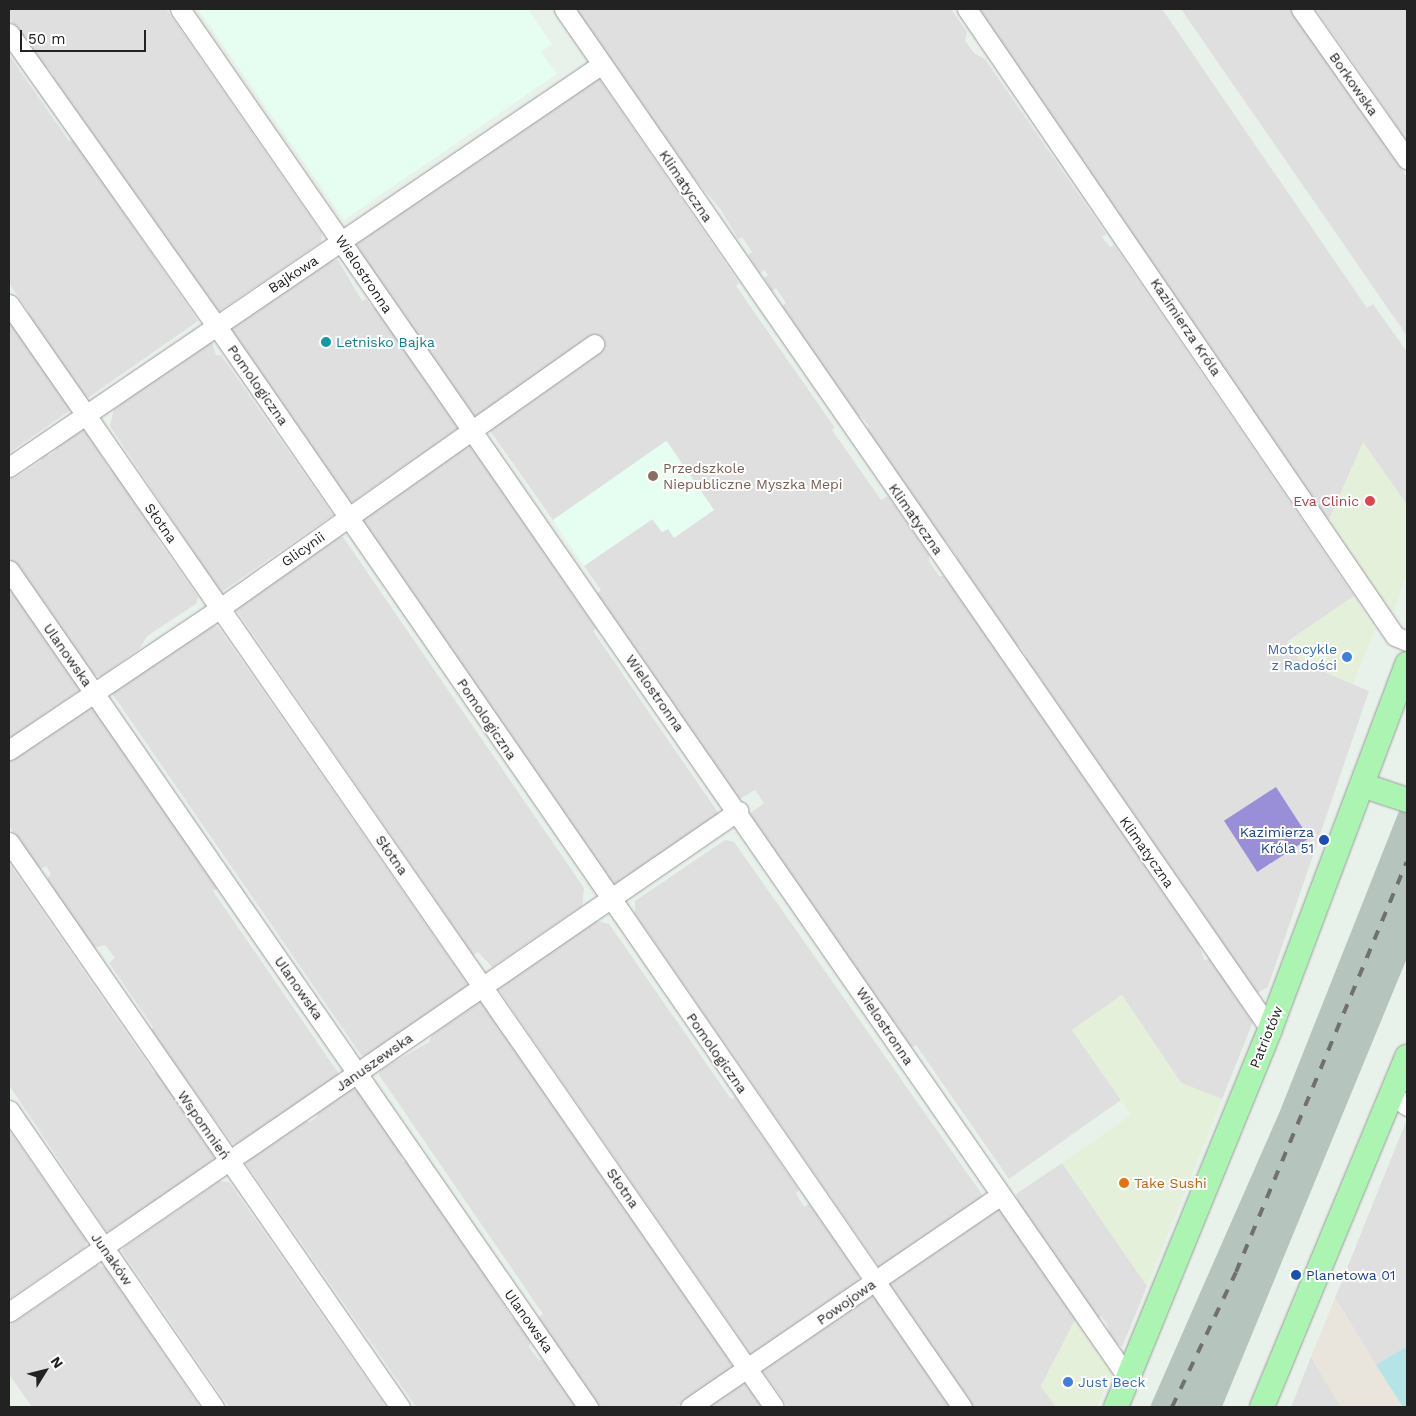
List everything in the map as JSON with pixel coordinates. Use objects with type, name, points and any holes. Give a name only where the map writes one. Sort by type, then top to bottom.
[{"type":"main road","name":"Patriotów","points":[[1116,1407],[1270,1029],[1407,664]]},
{"type":"main road","points":[[1362,785],[1407,800]]},
{"type":"main road","points":[[1262,1407],[1399,1101],[1407,1057]]},
{"type":"street","name":"Wielostronna","points":[[180,9],[738,811],[1128,1378]]},
{"type":"street","name":"Klimatyczna","points":[[564,9],[1270,1029]]},
{"type":"street","name":"Kazimierza Króla","points":[[967,9],[1395,636],[1407,641]]},
{"type":"street","name":"Borkowska","points":[[1301,9],[1407,159]]},
{"type":"street","name":"Pomologiczna","points":[[9,33],[216,325],[962,1407]]},
{"type":"street","name":"Bajkowa","points":[[9,467],[216,325],[343,242],[602,64]]},
{"type":"street","name":"Słotna","points":[[9,304],[484,986],[774,1407]]},
{"type":"street","name":"Glicynii","points":[[9,750],[93,690],[220,608],[594,344]]},
{"type":"street","name":"Ulanowska","points":[[9,570],[588,1407]]},
{"type":"street","name":"Januszewska","points":[[9,1312],[230,1162],[738,811]]},
{"type":"street","name":"Wspomnień","points":[[9,842],[400,1407]]},
{"type":"street","name":"Junaków","points":[[9,1110],[214,1407]]},
{"type":"street","name":"Powojowa","points":[[690,1407],[1001,1195]]},
{"type":"shaded area","points":[[9,9],[166,9],[322,234],[321,242],[214,315],[152,225],[155,222],[140,200],[133,197],[52,80],[54,76],[48,68],[43,67],[9,17]]},
{"type":"shaded area","points":[[198,9],[532,9],[529,11],[552,44],[541,52],[557,74],[344,220]]},
{"type":"shaded area","points":[[576,9],[951,9],[967,32],[965,41],[974,53],[985,59],[1106,234],[1102,237],[1110,247],[1114,245],[1354,596],[1287,642],[1301,662],[1369,691],[1268,987],[1257,993],[1043,685],[1043,681],[1024,659],[1027,657],[1020,646],[1017,648],[957,563],[957,557],[947,542],[941,540],[866,432],[869,426],[861,416],[856,417],[782,306],[786,303],[776,288],[772,291],[764,278],[768,275],[764,270],[760,273],[748,255],[752,252],[742,237],[738,239],[721,210],[687,170]]},
{"type":"shaded area","points":[[979,9],[1162,9],[1367,308],[1373,304],[1407,352],[1407,505],[1363,443],[1327,524]]},
{"type":"shaded area","points":[[1181,9],[1290,9],[1360,108],[1407,177],[1407,336]]},
{"type":"shaded area","points":[[1315,9],[1407,9],[1407,142],[1355,65]]},
{"type":"shaded area","points":[[9,55],[69,141],[73,139],[198,321],[85,400],[25,314],[29,312],[9,283]]},
{"type":"shaded area","points":[[598,77],[739,283],[736,286],[835,428],[832,430],[881,500],[888,496],[929,555],[929,561],[939,576],[944,576],[983,630],[1198,941],[1204,960],[1210,959],[1253,1022],[1222,1099],[1181,1083],[1122,995],[1072,1030],[1121,1100],[1009,1179],[916,1045],[911,1048],[895,1022],[888,1020],[748,815],[764,803],[755,790],[738,800],[595,595],[601,590],[584,566],[653,519],[662,532],[714,510],[667,441],[553,520],[488,428],[602,348],[474,418],[357,249],[357,242]]},
{"type":"shaded area","points":[[330,260],[338,260],[362,301],[366,299],[373,308],[376,307],[459,428],[351,503],[343,502],[228,335],[232,326]]},
{"type":"shaded area","points":[[9,318],[72,409],[9,453]]},
{"type":"shaded area","points":[[210,336],[216,355],[221,355],[333,515],[220,593],[110,426],[114,409]]},
{"type":"shaded area","points":[[85,428],[110,470],[114,468],[156,530],[155,536],[198,597],[196,604],[147,636],[140,648],[101,677],[89,674],[9,558],[9,477],[15,478],[41,461],[40,455],[45,452],[49,456],[56,450],[53,445]]},
{"type":"shaded area","name":"Przedszkole Niepubliczne Myszka Mepi","points":[[666,441],[714,510],[674,538],[668,529],[662,532],[652,519],[584,566],[553,520]]},
{"type":"shaded area","points":[[1363,442],[1407,505],[1407,573],[1394,611],[1386,611],[1327,524]]},
{"type":"shaded area","points":[[466,443],[473,448],[596,628],[593,631],[719,814],[616,886],[608,884],[362,524],[364,515]]},
{"type":"shaded area","points":[[333,535],[343,537],[584,888],[582,906],[492,967],[478,952],[473,955],[233,605]]},
{"type":"shaded area","points":[[9,586],[82,689],[9,739]]},
{"type":"shaded area","points":[[1354,596],[1375,629],[1353,684],[1301,662],[1287,642]]},
{"type":"shaded area","points":[[210,624],[218,627],[469,986],[368,1057],[361,1055],[109,689]]},
{"type":"shaded area","points":[[90,701],[219,888],[213,891],[339,1074],[339,1078],[241,1145],[232,1143],[150,1031],[153,1027],[109,963],[115,958],[105,945],[93,948],[46,880],[51,874],[46,866],[39,870],[9,826],[9,758]]},
{"type":"shaded area","points":[[1276,787],[1309,838],[1257,872],[1224,821]]},
{"type":"shaded area","points":[[1407,791],[1407,958],[1222,1407],[1150,1407],[1280,1111]]},
{"type":"shaded area","points":[[725,840],[734,842],[984,1197],[879,1267],[635,914],[635,901]]},
{"type":"shaded area","points":[[9,863],[154,1073],[156,1072],[173,1092],[219,1159],[110,1231],[106,1231],[9,1085]]},
{"type":"shaded area","points":[[593,920],[609,924],[731,1099],[735,1097],[799,1190],[796,1193],[804,1207],[809,1204],[858,1273],[859,1282],[751,1355],[498,989]]},
{"type":"shaded area","points":[[1122,995],[1181,1083],[1222,1099],[1147,1286],[1062,1163],[1131,1115],[1072,1030]]},
{"type":"shaded area","points":[[480,1001],[485,1003],[566,1119],[564,1122],[571,1132],[578,1136],[734,1363],[730,1370],[675,1407],[598,1407],[536,1319],[543,1314],[379,1075],[380,1070],[429,1042],[432,1035]]},
{"type":"shaded area","points":[[352,1088],[359,1091],[398,1147],[403,1161],[409,1162],[476,1259],[512,1318],[515,1316],[531,1338],[529,1347],[538,1359],[547,1362],[578,1407],[416,1407],[245,1162],[306,1121],[310,1122],[317,1117],[317,1112]]},
{"type":"shaded area","points":[[1407,1119],[1407,1346],[1376,1365],[1335,1298]]},
{"type":"shaded area","points":[[9,1130],[87,1240],[84,1248],[9,1299]]},
{"type":"shaded area","points":[[1062,1163],[1147,1286],[1122,1347],[1111,1340],[1107,1324],[1101,1316],[1096,1320],[1021,1212],[1016,1194]]},
{"type":"shaded area","points":[[219,1181],[229,1182],[386,1407],[229,1407],[122,1252],[124,1247]]},
{"type":"shaded area","points":[[997,1204],[1077,1316],[1041,1386],[1056,1407],[972,1407],[886,1282]]},
{"type":"shaded area","points":[[97,1265],[107,1268],[200,1407],[32,1407],[9,1374],[9,1326]]},
{"type":"shaded area","points":[[871,1292],[951,1407],[788,1407],[760,1368]]},
{"type":"shaded area","points":[[1335,1298],[1403,1407],[1341,1407],[1311,1357]]},
{"type":"shaded area","points":[[1077,1316],[1114,1368],[1097,1407],[1056,1407],[1041,1387]]},
{"type":"shaded area","points":[[1407,1346],[1407,1407],[1403,1407],[1376,1365]]},
{"type":"shaded area","points":[[1311,1357],[1341,1407],[1291,1407]]},
{"type":"shaded area","points":[[740,1383],[748,1384],[764,1407],[705,1407]]},
{"type":"railway","points":[[1172,1407],[1236,1272],[1407,862]]},
{"type":"place","name":"Letnisko Bajka","points":[[326,342]]},
{"type":"place","name":"Przedszkole Niepubliczne Myszka Mepi","points":[[653,476]]},
{"type":"place","name":"Eva Clinic","points":[[1370,501]]},
{"type":"place","name":"Motocykle z Radości","points":[[1347,657]]},
{"type":"place","name":"Kazimierza Króla 51","points":[[1324,840]]},
{"type":"place","name":"Take Sushi","points":[[1124,1183]]},
{"type":"place","name":"Planetowa 01","points":[[1296,1275]]},
{"type":"place","name":"Just Beck","points":[[1068,1382]]}]
